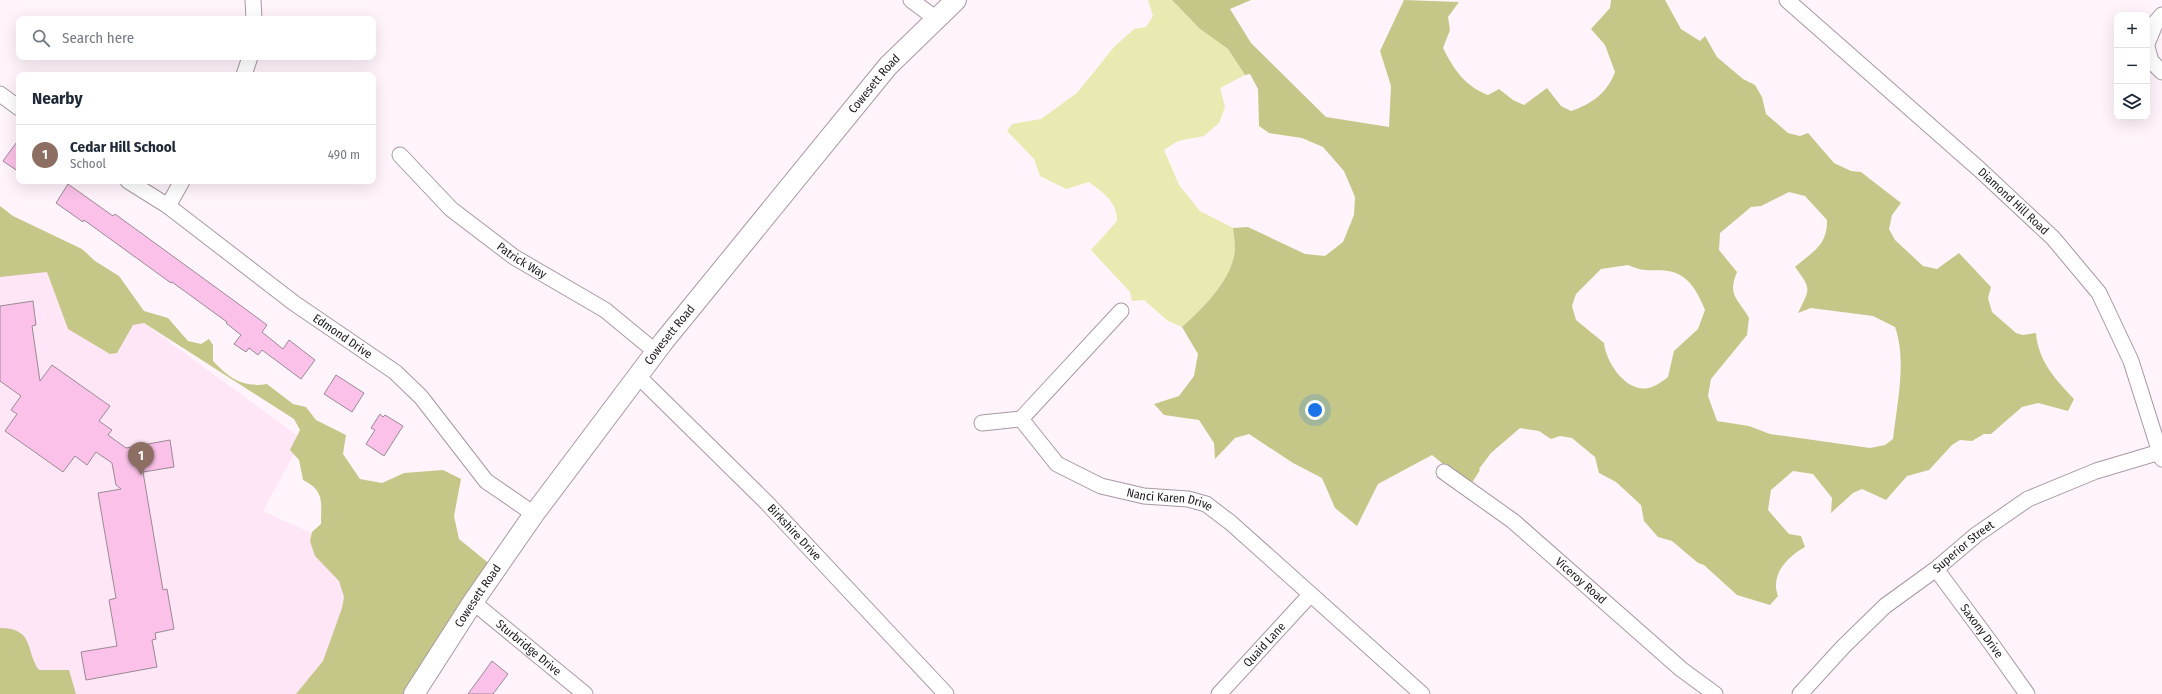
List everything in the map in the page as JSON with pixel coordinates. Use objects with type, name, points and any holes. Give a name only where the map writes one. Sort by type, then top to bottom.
[{"type":"main road","name":"Cowesett Road","points":[[414,694],[473,602],[534,514],[656,352],[793,180],[888,66],[935,18],[956,0]]},
{"type":"street","points":[[253,0],[254,16]]},
{"type":"street","points":[[911,0],[935,18]]},
{"type":"street","points":[[926,0],[935,18]]},
{"type":"street","name":"Diamond Hill Road","points":[[1787,0],[1979,169],[2053,238],[2099,293],[2131,361],[2161,456]]},
{"type":"street","points":[[2150,37],[2156,22],[2162,15]]},
{"type":"street","points":[[2148,48],[2151,61],[2162,72]]},
{"type":"street","points":[[245,72],[249,60]]},
{"type":"street","name":"Patrick Way","points":[[400,155],[457,213],[514,257],[605,310],[656,352]]},
{"type":"street","name":"Edmond Drive","points":[[133,184],[168,206],[288,298],[395,372],[421,397],[486,481],[534,514]]},
{"type":"street","points":[[168,206],[180,184]]},
{"type":"street","points":[[982,423],[1021,419],[1121,311]]},
{"type":"street","name":"Birkshire Drive","points":[[638,376],[767,503],[946,694]]},
{"type":"street","name":"Nanci Karen Drive","points":[[1021,419],[1057,464],[1101,486],[1144,496],[1188,499],[1206,504],[1231,523],[1422,694]]},
{"type":"street","name":"Superior Street","points":[[1800,694],[1843,647],[1885,606],[1936,568],[1976,535],[2028,499],[2096,471],[2161,456]]},
{"type":"street","name":"Viceroy Road","points":[[1444,472],[1513,520],[1682,669],[1712,693]]},
{"type":"street","name":"Saxony Drive","points":[[1936,568],[1994,646],[2027,694]]},
{"type":"street","name":"Quaid Lane","points":[[1219,694],[1310,594]]},
{"type":"street","name":"Sturbridge Drive","points":[[473,602],[585,694]]},
{"type":"shaded area","points":[[38,246],[302,439],[263,511],[364,557],[343,643],[306,694],[0,694],[0,255]]},
{"type":"green space","points":[[1148,0],[1172,0],[1200,29],[1228,49],[1245,75],[1220,88],[1225,107],[1219,123],[1204,136],[1178,141],[1164,150],[1179,185],[1200,211],[1233,228],[1235,250],[1231,266],[1226,276],[1206,304],[1182,327],[1168,321],[1144,300],[1132,301],[1130,292],[1091,250],[1117,221],[1115,208],[1109,198],[1089,182],[1066,189],[1040,176],[1034,159],[1007,131],[1012,124],[1041,119],[1077,93],[1114,47],[1134,29],[1146,27],[1153,16]]},
{"type":"green space","points":[[1172,0],[1251,0],[1230,9],[1251,43],[1326,117],[1389,127],[1391,86],[1380,51],[1404,0],[1459,2],[1448,17],[1450,30],[1443,48],[1456,70],[1473,87],[1488,95],[1499,89],[1513,100],[1524,105],[1547,88],[1561,106],[1571,111],[1586,105],[1598,97],[1608,86],[1615,72],[1605,45],[1591,29],[1610,8],[1611,0],[1665,0],[1681,29],[1700,41],[1705,36],[1717,57],[1743,79],[1755,85],[1762,97],[1766,114],[1788,133],[1800,136],[1808,133],[1834,163],[1851,171],[1861,172],[1901,203],[1892,215],[1889,229],[1895,240],[1923,266],[1937,269],[1959,253],[1991,287],[1988,298],[1992,312],[2016,333],[2023,335],[2036,333],[2037,343],[2044,361],[2061,385],[2074,399],[2068,411],[2038,403],[2022,407],[1991,434],[1984,434],[1972,441],[1960,440],[1952,445],[1929,470],[1907,476],[1886,500],[1862,489],[1853,493],[1831,513],[1832,498],[1813,474],[1793,471],[1771,490],[1768,510],[1789,534],[1801,536],[1805,547],[1786,561],[1782,567],[1776,581],[1778,596],[1770,605],[1737,595],[1704,565],[1698,563],[1672,541],[1658,537],[1644,521],[1641,505],[1616,482],[1599,473],[1595,457],[1572,438],[1560,436],[1551,439],[1539,431],[1520,428],[1491,453],[1479,469],[1480,470],[1470,486],[1432,455],[1378,484],[1357,526],[1335,508],[1322,478],[1293,463],[1249,434],[1235,438],[1215,459],[1214,443],[1199,420],[1164,415],[1154,404],[1179,396],[1194,376],[1198,354],[1182,327],[1206,304],[1226,276],[1235,253],[1233,228],[1248,227],[1305,254],[1325,256],[1343,242],[1354,215],[1355,197],[1344,171],[1323,147],[1302,138],[1269,133],[1259,126],[1258,89],[1250,74],[1245,75],[1228,49],[1200,29]],"holes":[[[1789,192],[1805,196],[1827,220],[1827,229],[1822,242],[1813,252],[1795,267],[1807,285],[1807,294],[1798,313],[1811,308],[1873,316],[1895,327],[1899,340],[1901,368],[1899,397],[1893,439],[1885,445],[1870,448],[1770,434],[1749,426],[1717,421],[1708,396],[1711,379],[1747,335],[1749,318],[1735,296],[1733,286],[1737,272],[1719,250],[1720,233],[1751,207],[1761,206]],[[1628,265],[1644,270],[1668,271],[1682,276],[1692,285],[1705,310],[1698,329],[1674,351],[1668,377],[1652,387],[1643,389],[1635,387],[1620,376],[1609,360],[1604,343],[1576,320],[1572,306],[1576,294],[1601,269]]]},
{"type":"green space","points":[[0,206],[13,216],[82,249],[95,261],[119,276],[144,311],[168,318],[188,341],[201,344],[209,339],[213,345],[213,361],[231,377],[244,383],[258,385],[267,384],[293,404],[306,407],[316,420],[346,435],[343,454],[360,479],[382,483],[404,473],[443,470],[461,479],[454,516],[459,539],[497,570],[416,694],[296,694],[323,661],[342,608],[344,597],[339,581],[315,556],[310,541],[312,532],[321,524],[321,503],[315,488],[303,480],[299,460],[290,450],[300,430],[294,419],[144,323],[133,325],[117,353],[110,354],[68,329],[47,272],[0,277]]},
{"type":"green space","points":[[0,628],[11,629],[24,636],[39,670],[69,670],[76,694],[0,694]]},
{"type":"building","points":[[16,143],[16,170],[3,161]]},
{"type":"building","points":[[68,184],[113,216],[115,214],[267,325],[262,332],[283,349],[289,340],[315,360],[301,379],[262,350],[258,355],[249,348],[246,352],[234,344],[241,335],[226,323],[227,322],[84,220],[83,222],[56,203]]},
{"type":"building","points":[[33,301],[36,325],[32,326],[40,381],[52,365],[110,406],[99,421],[112,430],[108,435],[126,448],[170,440],[174,467],[143,472],[163,590],[167,589],[174,629],[155,633],[156,639],[152,640],[157,667],[86,680],[81,652],[117,646],[109,600],[116,598],[98,493],[121,489],[116,485],[112,463],[96,452],[87,465],[75,456],[63,472],[5,431],[17,414],[11,410],[21,396],[0,381],[0,306]]},
{"type":"building","points":[[336,375],[364,393],[352,412],[324,394]]},
{"type":"building","points":[[380,414],[383,417],[385,415],[403,426],[384,456],[366,444],[375,430],[371,428]]},
{"type":"building","points":[[492,661],[508,674],[493,694],[468,694]]},
{"type":"place","name":"Cedar Hill School","points":[[141,475]]}]
